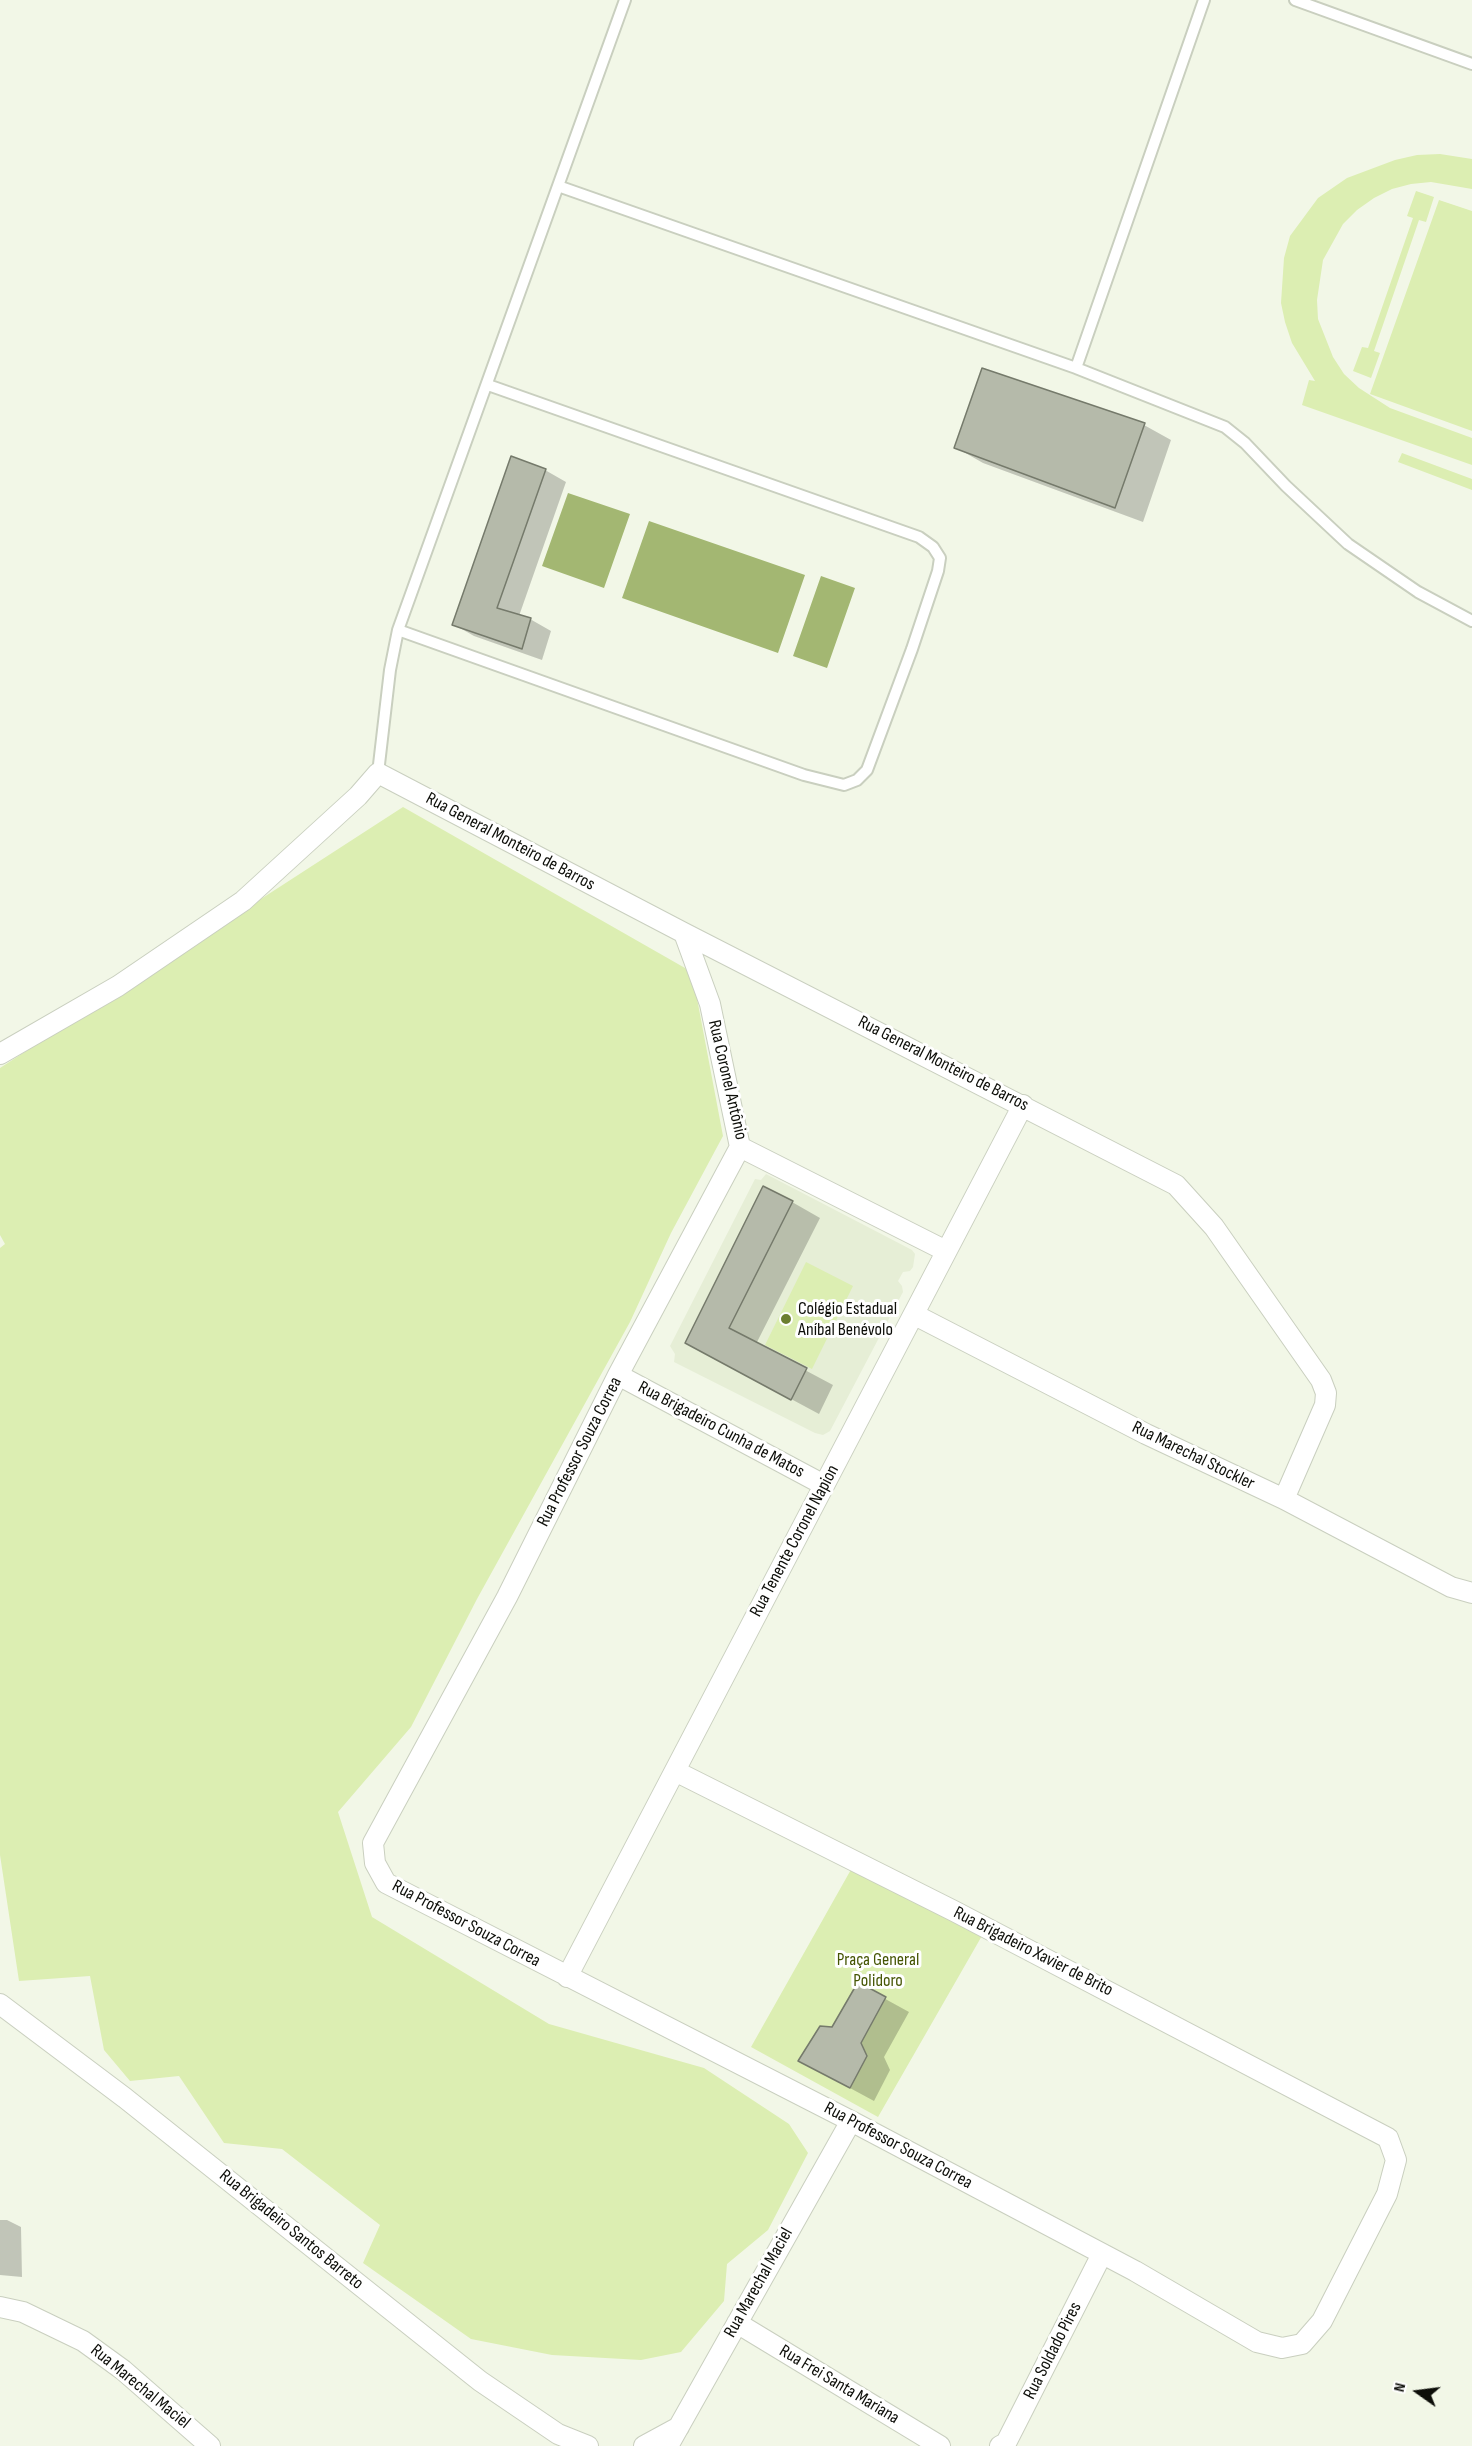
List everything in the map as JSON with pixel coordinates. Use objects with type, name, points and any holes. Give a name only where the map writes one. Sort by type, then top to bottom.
[{"type":"street","name":"Rua General Monteiro de Barros","points":[[378,773],[1176,1185],[1214,1227],[1321,1380],[1326,1393],[1325,1405],[1284,1499]]},
{"type":"street","points":[[0,1054],[118,986],[243,901],[358,796],[378,773]]},
{"type":"street","name":"Rua Coronel Antônio","points":[[684,933],[710,1004],[740,1147],[946,1251]]},
{"type":"street","name":"Rua Tenente Coronel Napion","points":[[567,1977],[1023,1105]]},
{"type":"street","name":"Rua Professor Souza Correa","points":[[740,1147],[618,1375],[507,1597],[373,1843],[375,1863],[386,1883],[851,2121],[1102,2254],[1257,2342],[1282,2348]]},
{"type":"street","name":"Rua Marechal Stockler","points":[[915,1315],[1146,1434],[1284,1499],[1451,1587],[1472,1593]]},
{"type":"street","name":"Rua Brigadeiro Cunha de Matos","points":[[618,1375],[824,1485]]},
{"type":"street","name":"Rua Brigadeiro Xavier de Brito","points":[[675,1771],[954,1911],[1388,2138],[1396,2160],[1387,2194],[1322,2321],[1302,2344],[1282,2348]]},
{"type":"street","name":"Rua Brigadeiro Santos Barreto","points":[[0,2004],[125,2098],[480,2381],[558,2434],[588,2446]]},
{"type":"street","name":"Rua Marechal Maciel","points":[[668,2446],[851,2121]]},
{"type":"street","name":"Rua Soldado Pires","points":[[1000,2446],[1006,2443],[1102,2254]]},
{"type":"street","name":"Rua Marechal Maciel","points":[[0,2307],[23,2312],[83,2341],[123,2370],[210,2446]]},
{"type":"street","name":"Rua Frei Santa Mariana","points":[[737,2323],[940,2446]]},
{"type":"street","points":[[644,2446],[680,2427]]},
{"type":"lane","points":[[378,773],[390,670],[398,630],[625,0]]},
{"type":"lane","points":[[1076,368],[1203,0]]},
{"type":"lane","points":[[1295,0],[1472,64]]},
{"type":"lane","points":[[558,186],[1076,368],[1225,427],[1245,443],[1286,486],[1348,544],[1418,592],[1472,621]]},
{"type":"lane","points":[[398,630],[804,775],[844,785],[857,780],[867,770],[912,649],[938,571],[940,558],[933,547],[919,537],[488,385]]},
{"type":"shaded area","points":[[568,493],[630,514],[604,588],[542,566]]},
{"type":"shaded area","points":[[649,521],[805,575],[778,653],[622,598]]},
{"type":"shaded area","points":[[821,576],[855,588],[827,668],[793,656]]},
{"type":"shaded area","name":"Colégio Estadual Aníbal Benévolo","points":[[766,1174],[912,1250],[915,1254],[913,1267],[910,1271],[903,1272],[898,1281],[903,1292],[830,1431],[823,1435],[674,1362],[675,1354],[670,1346],[755,1179],[761,1180]]},
{"type":"green space","points":[[1440,154],[1472,159],[1472,189],[1431,182],[1411,184],[1392,189],[1357,210],[1343,224],[1323,260],[1317,300],[1318,319],[1333,357],[1344,374],[1359,388],[1390,408],[1472,438],[1472,465],[1302,405],[1309,380],[1315,381],[1292,343],[1281,303],[1284,258],[1290,236],[1318,198],[1347,178],[1395,160],[1417,155]]},
{"type":"green space","points":[[1416,191],[1434,197],[1426,222],[1419,220],[1374,351],[1380,353],[1371,378],[1353,371],[1362,347],[1368,348],[1413,218],[1407,216]]},
{"type":"green space","points":[[1439,200],[1472,211],[1472,431],[1370,394]]},
{"type":"green space","points":[[1402,453],[1472,479],[1472,490],[1398,462]]},
{"type":"green space","points":[[403,807],[692,972],[723,1136],[671,1233],[630,1322],[477,1599],[411,1727],[338,1812],[372,1917],[549,2024],[704,2068],[789,2124],[808,2153],[768,2230],[727,2264],[724,2301],[681,2352],[641,2360],[552,2355],[471,2339],[363,2263],[380,2225],[282,2149],[224,2143],[179,2076],[130,2081],[104,2050],[90,1976],[19,1981],[0,1855],[0,1248],[5,1244],[0,1235],[0,1068]]},
{"type":"green space","points":[[806,1262],[853,1286],[812,1369],[765,1345]]},
{"type":"green space","name":"Praça General Polidoro","points":[[853,1866],[983,1934],[878,2117],[751,2047]]},
{"type":"building","points":[[982,368],[1145,423],[1115,508],[954,448]]},
{"type":"building","points":[[511,456],[546,469],[497,608],[531,618],[522,649],[452,625]]},
{"type":"building","points":[[763,1186],[793,1201],[729,1328],[807,1368],[791,1400],[685,1343]]},
{"type":"building","points":[[858,1982],[886,1997],[861,2043],[867,2056],[850,2088],[798,2061],[820,2026],[832,2027]]},
{"type":"place","name":"Colégio Estadual Aníbal Benévolo","points":[[786,1319]]}]
